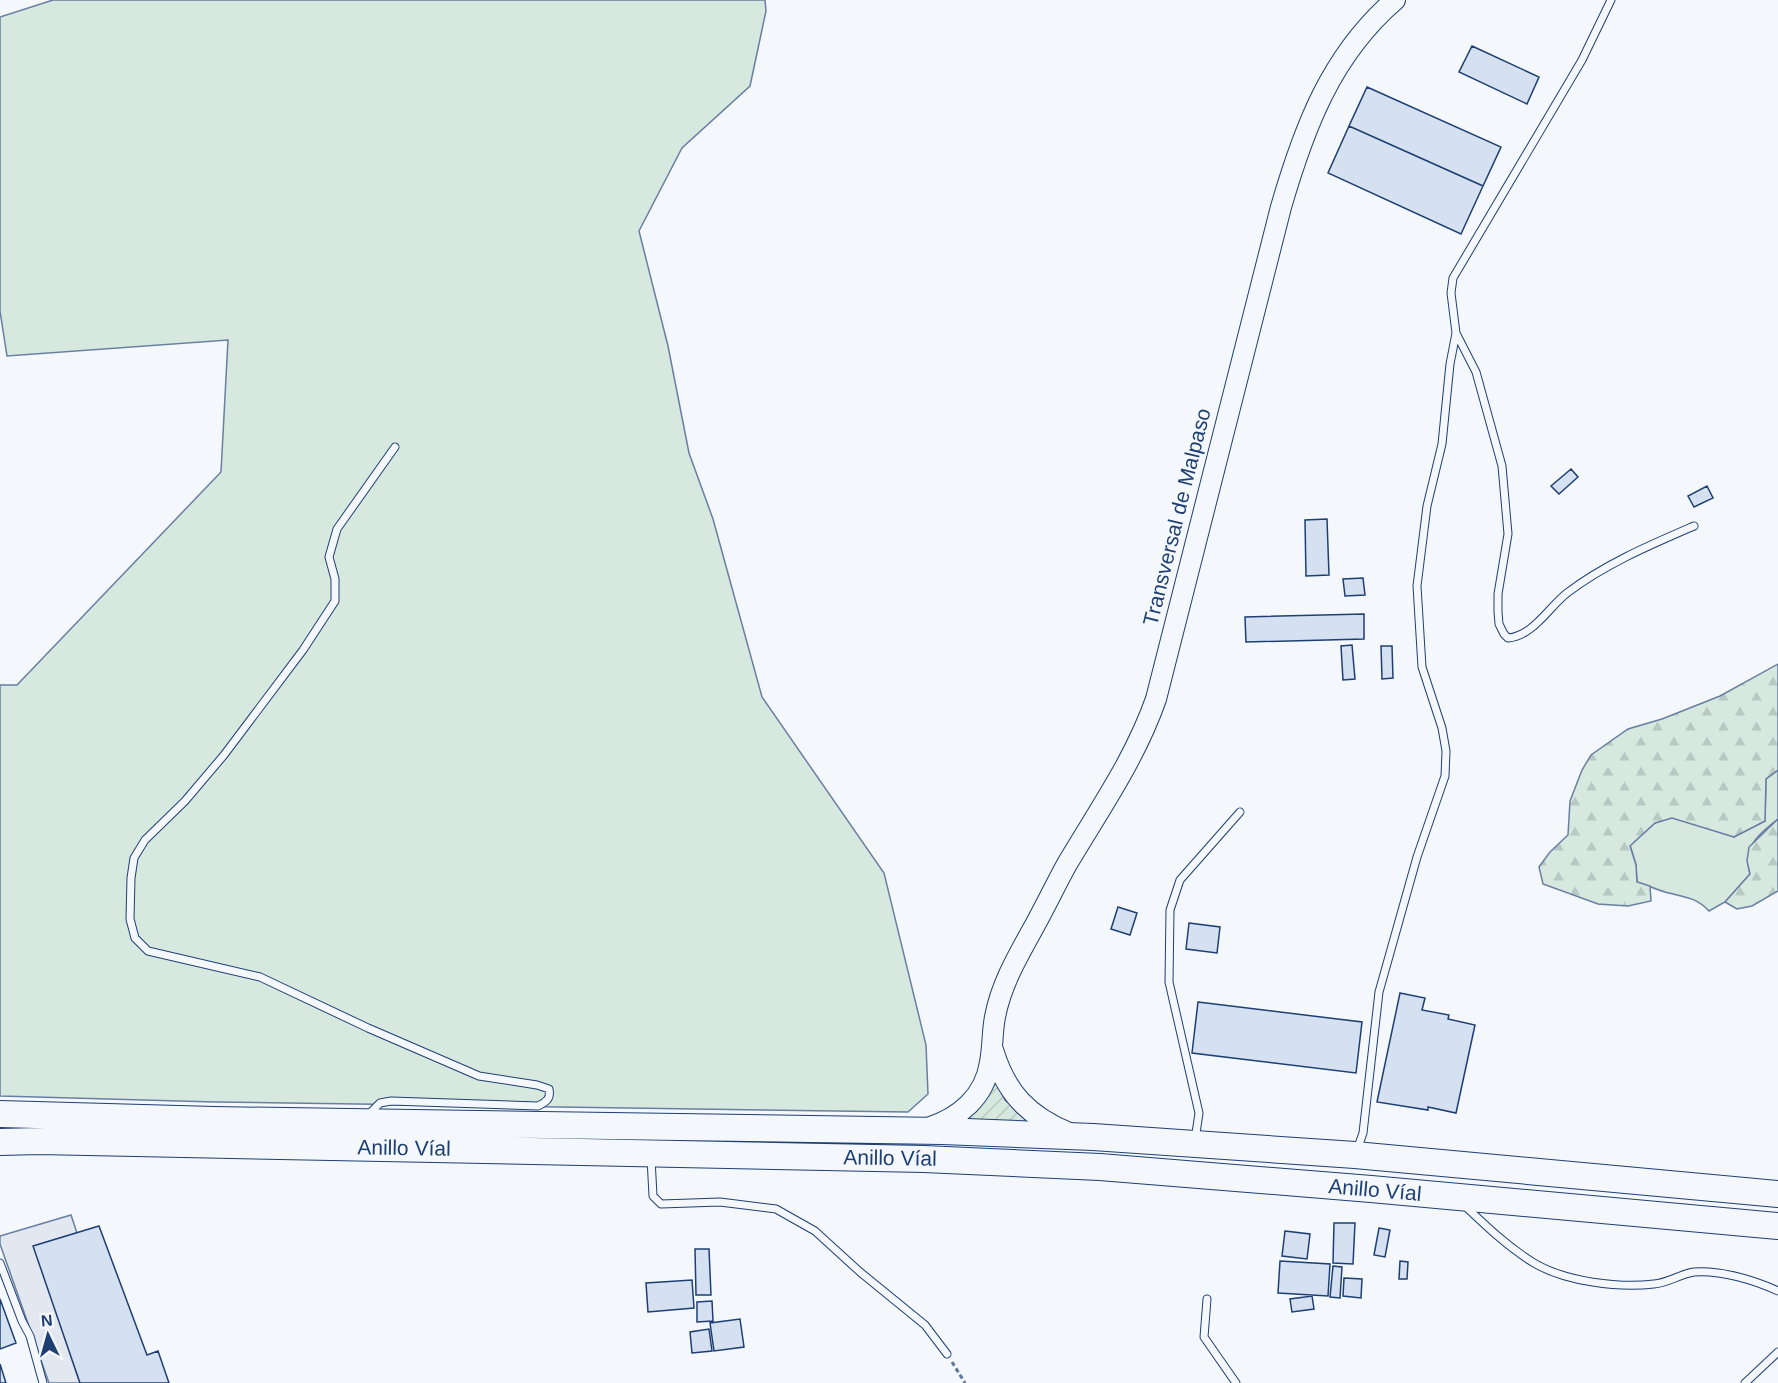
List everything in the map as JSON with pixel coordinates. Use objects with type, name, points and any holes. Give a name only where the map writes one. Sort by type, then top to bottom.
[{"type":"highway","name":"Anillo Víal","points":[[0,1114],[214,1120],[920,1131],[1093,1137],[1194,1146],[1355,1155],[1778,1194]]},
{"type":"highway","points":[[0,1150],[39,1141]]},
{"type":"highway","name":"Anillo Víal","points":[[0,1142],[924,1159],[1100,1167],[1778,1226]]},
{"type":"main road","name":"Transversal de Malpaso","points":[[920,1131],[945,1122],[962,1112],[985,1082],[990,1064],[995,1016],[1000,998],[1018,957],[1067,865],[1126,768],[1146,727],[1156,699],[1281,207],[1301,145],[1323,91],[1345,54],[1395,0]]},
{"type":"main road","name":"Transversal de Malpaso","points":[[992,1044],[998,1068],[1010,1090],[1026,1108],[1046,1123],[1093,1137]]},
{"type":"lane","points":[[1355,1155],[1363,1133],[1379,992],[1417,857],[1446,776],[1446,751],[1442,728],[1422,667],[1418,586],[1427,506],[1442,444],[1450,364],[1456,333],[1451,293],[1453,278],[1582,60],[1611,0]]},
{"type":"lane","points":[[1456,333],[1476,372],[1502,466],[1508,534],[1498,594],[1498,612],[1499,624],[1508,638],[1519,636],[1543,617],[1561,598],[1597,573],[1634,552],[1694,526]]},
{"type":"lane","points":[[358,1121],[380,1103],[391,1101],[538,1106],[547,1102],[550,1096],[549,1089],[537,1084],[479,1076],[368,1028],[260,976],[148,951],[135,938],[130,919],[131,878],[134,858],[146,840],[185,801],[224,755],[303,650],[335,601],[335,579],[329,557],[337,529],[395,447]]},
{"type":"lane","points":[[1194,1146],[1199,1113],[1169,982],[1170,910],[1180,880],[1240,812]]},
{"type":"lane","points":[[651,1153],[653,1196],[661,1204],[720,1202],[776,1209],[815,1231],[860,1272],[925,1325],[947,1354]]},
{"type":"lane","points":[[1455,1197],[1501,1240],[1536,1264],[1569,1276],[1625,1286],[1658,1284],[1693,1272],[1715,1273],[1764,1285],[1778,1291]]},
{"type":"lane","points":[[0,1263],[22,1322],[30,1336],[43,1383]]},
{"type":"lane","points":[[1207,1299],[1203,1337],[1236,1383]]},
{"type":"lane","points":[[1745,1383],[1778,1352]]},
{"type":"path","points":[[947,1354],[965,1383]]},
{"type":"green space","points":[[53,0],[765,0],[766,11],[750,86],[682,148],[639,231],[668,346],[689,453],[713,519],[762,697],[884,873],[926,1045],[928,1094],[908,1112],[215,1102],[0,1096],[0,685],[17,685],[221,472],[228,340],[7,356],[0,311],[0,17]]},
{"type":"green space","points":[[1778,664],[1778,770],[1766,779],[1765,821],[1734,837],[1672,818],[1655,823],[1630,846],[1636,865],[1637,882],[1650,886],[1651,901],[1628,906],[1598,904],[1543,884],[1539,867],[1550,852],[1568,835],[1570,801],[1582,770],[1591,755],[1628,729],[1662,719],[1720,696]]},
{"type":"green space","points":[[1778,770],[1778,819],[1754,842],[1748,856],[1750,874],[1725,902],[1709,911],[1693,900],[1637,882],[1636,865],[1630,845],[1655,823],[1672,817],[1734,837],[1765,821],[1766,779]]},
{"type":"green space","points":[[1778,819],[1778,891],[1752,906],[1737,909],[1725,902],[1750,874],[1747,861],[1749,847]]},
{"type":"green space","points":[[994,1078],[1005,1100],[1026,1118],[1053,1129],[955,1123],[980,1105]]},
{"type":"shaded area","points":[[71,1215],[77,1233],[34,1246],[80,1383],[49,1383],[0,1244],[0,1236]]},
{"type":"building","points":[[1472,46],[1539,77],[1527,104],[1459,72]]},
{"type":"building","points":[[1367,87],[1501,147],[1483,186],[1349,126]]},
{"type":"building","points":[[1349,126],[1483,186],[1461,234],[1328,173]]},
{"type":"building","points":[[1571,469],[1578,477],[1559,494],[1551,486]]},
{"type":"building","points":[[1707,486],[1713,498],[1694,507],[1688,496]]},
{"type":"building","points":[[1327,519],[1329,575],[1306,576],[1305,520]]},
{"type":"building","points":[[1363,578],[1365,595],[1345,596],[1343,579]]},
{"type":"building","points":[[1364,614],[1364,639],[1246,642],[1245,617]]},
{"type":"building","points":[[1352,645],[1355,679],[1343,680],[1341,646]]},
{"type":"building","points":[[1381,646],[1392,646],[1393,678],[1382,679]]},
{"type":"building","points":[[1118,907],[1137,913],[1130,935],[1111,929]]},
{"type":"building","points":[[1189,923],[1220,927],[1217,953],[1186,949]]},
{"type":"building","points":[[1400,993],[1425,998],[1422,1010],[1449,1015],[1448,1019],[1475,1025],[1456,1113],[1428,1107],[1428,1110],[1377,1102]]},
{"type":"building","points":[[1198,1002],[1362,1022],[1356,1073],[1192,1053]]},
{"type":"building","points":[[1334,1223],[1355,1223],[1353,1264],[1333,1263]]},
{"type":"building","points":[[99,1226],[147,1355],[158,1351],[169,1383],[80,1383],[33,1246]]},
{"type":"building","points":[[1379,1228],[1390,1230],[1385,1257],[1374,1255]]},
{"type":"building","points":[[1285,1231],[1310,1234],[1307,1259],[1282,1256]]},
{"type":"building","points":[[695,1249],[709,1249],[711,1295],[696,1295]]},
{"type":"building","points":[[1280,1261],[1330,1264],[1328,1296],[1278,1293]]},
{"type":"building","points":[[1400,1261],[1408,1262],[1407,1279],[1399,1279]]},
{"type":"building","points":[[1333,1266],[1342,1267],[1340,1298],[1330,1297]]},
{"type":"building","points":[[1344,1278],[1362,1279],[1361,1298],[1343,1296]]},
{"type":"building","points":[[692,1280],[694,1308],[648,1312],[646,1283]]},
{"type":"building","points":[[1312,1296],[1314,1309],[1292,1312],[1290,1299]]},
{"type":"building","points":[[0,1299],[16,1343],[0,1349]]},
{"type":"building","points":[[712,1301],[713,1321],[697,1322],[697,1302]]},
{"type":"building","points":[[740,1319],[744,1347],[714,1351],[710,1323]]},
{"type":"building","points":[[709,1329],[712,1351],[692,1353],[690,1332]]},
{"type":"building","points":[[0,1364],[6,1383],[0,1383]]}]
